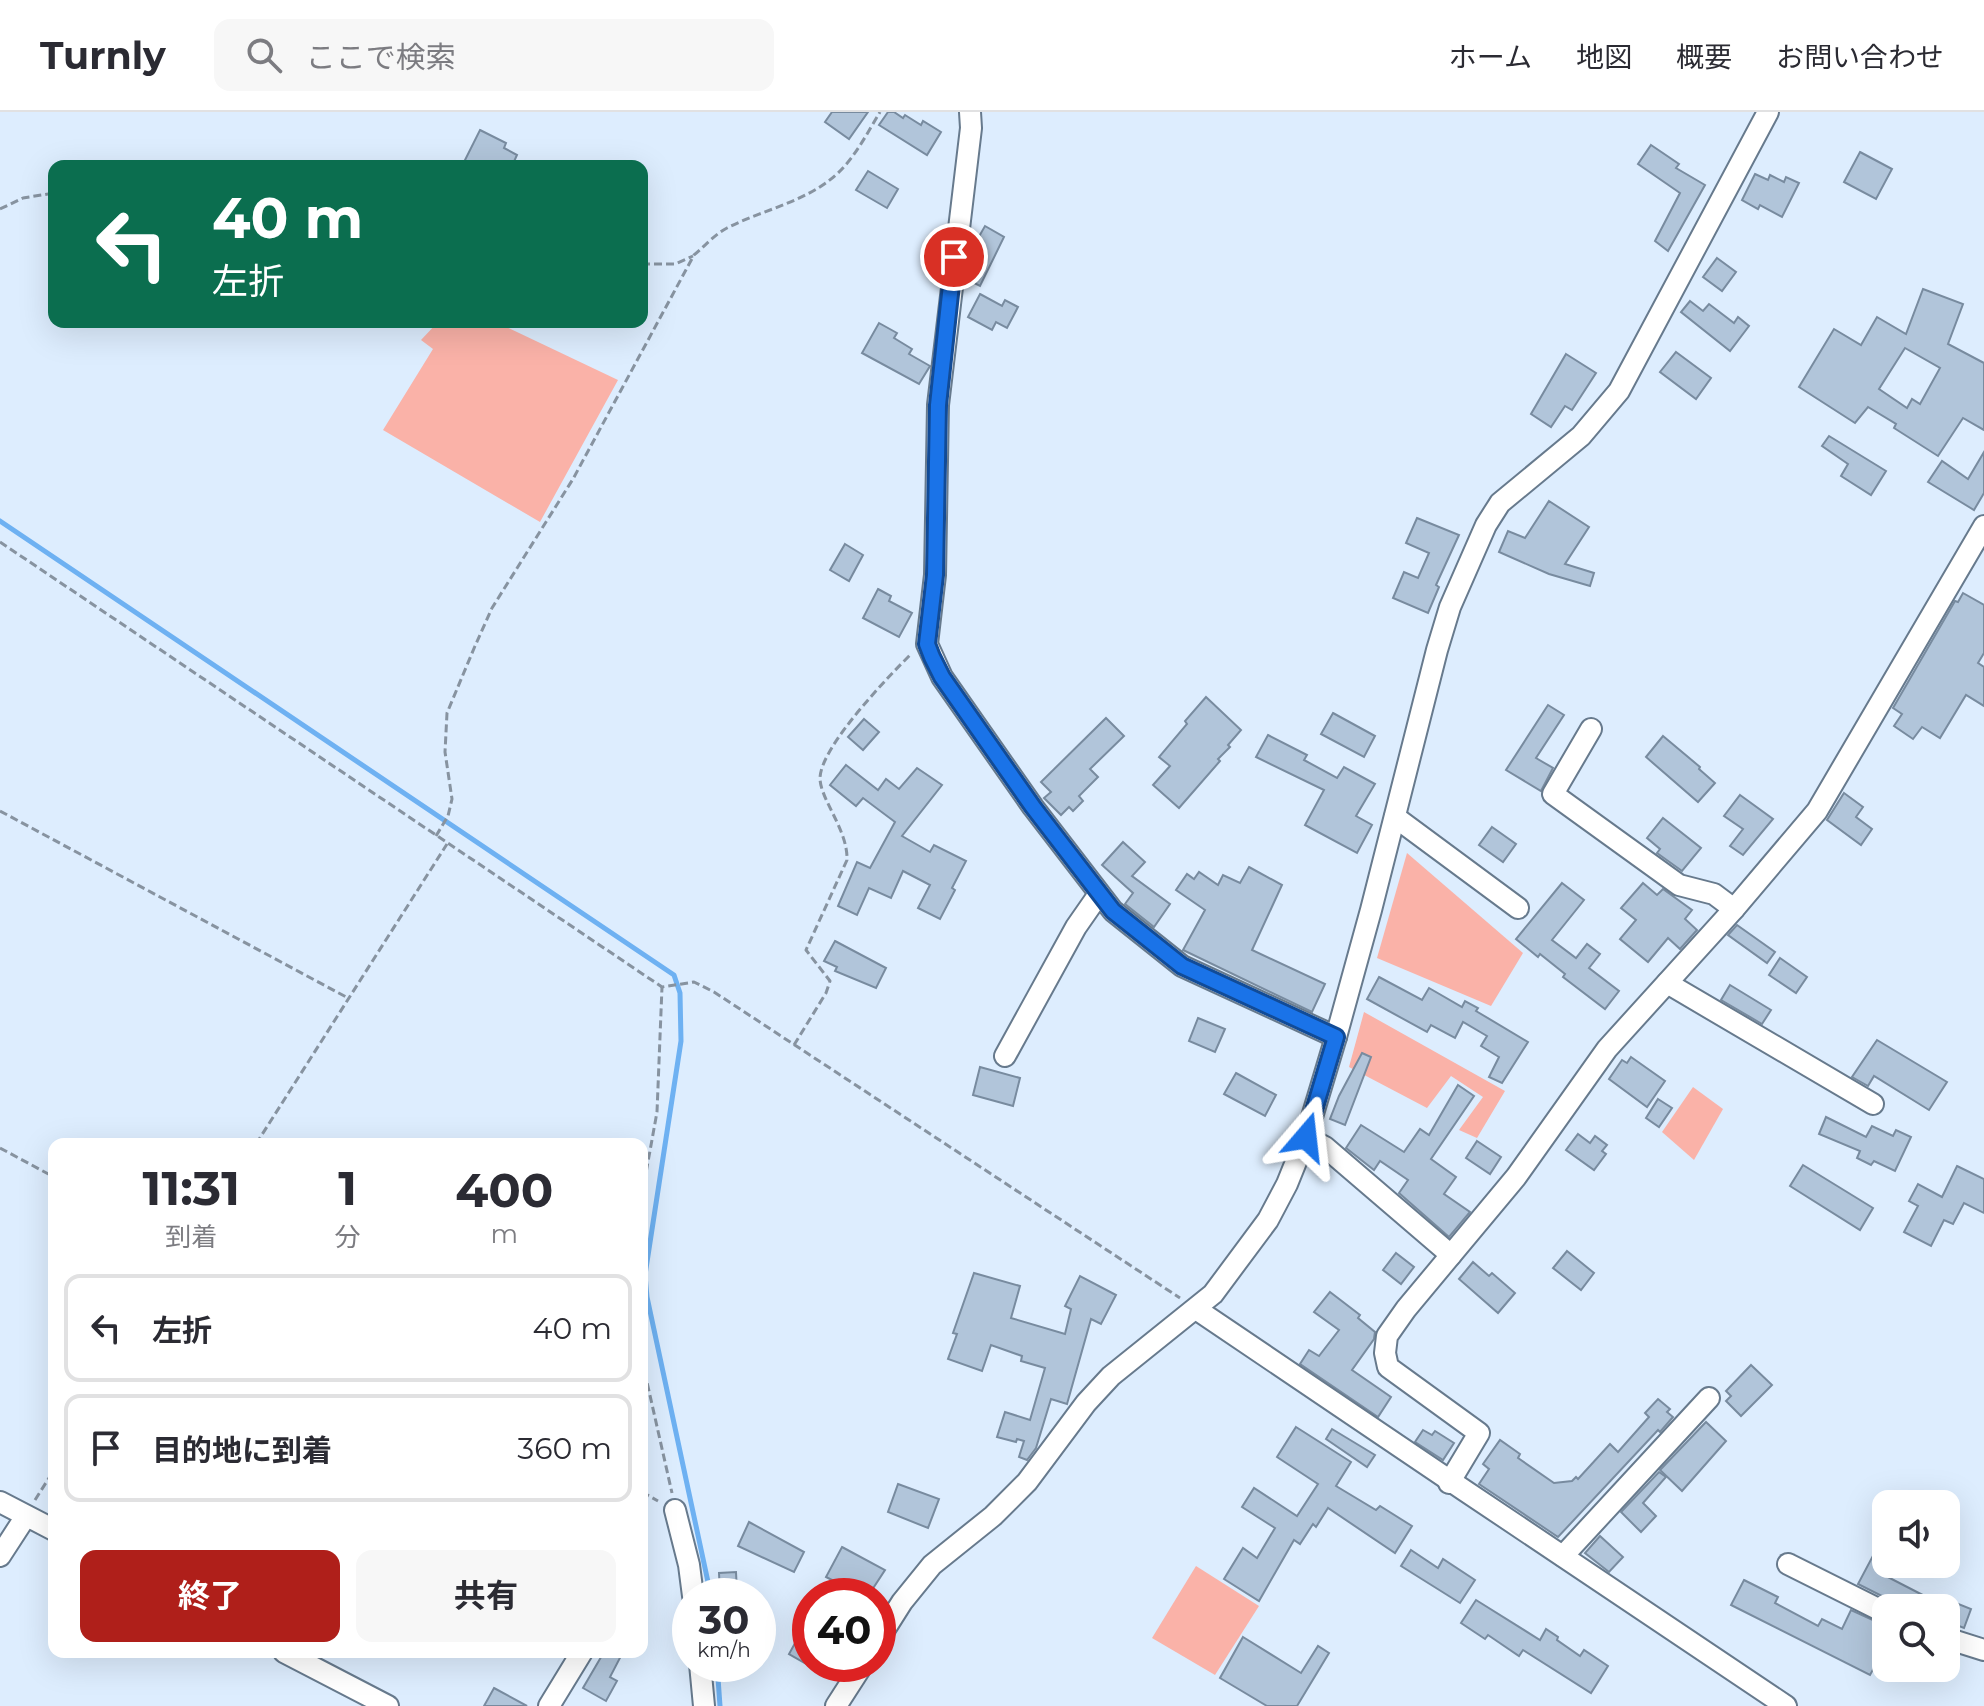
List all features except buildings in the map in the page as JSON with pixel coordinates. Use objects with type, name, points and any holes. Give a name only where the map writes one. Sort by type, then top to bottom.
[{"type":"street","points":[[970,112],[971,128],[938,405],[935,575],[927,644],[951,690],[1033,807],[1113,911],[1182,966],[1336,1037]]},
{"type":"street","points":[[896,1612],[932,1565],[993,1516],[1027,1482],[1086,1403],[1111,1376],[1196,1309],[1221,1284],[1268,1220],[1306,1137],[1336,1037],[1450,607],[1486,525],[1500,503],[1581,436],[1619,391],[1768,112]]},
{"type":"street","points":[[1449,1483],[1479,1433],[1388,1367],[1385,1353],[1387,1336],[1516,1177],[1607,1049],[1734,909],[1817,811],[1984,526]]},
{"type":"street","points":[[1591,729],[1553,794],[1679,885],[1714,894],[1734,909]]},
{"type":"street","points":[[1395,817],[1518,908]]},
{"type":"street","points":[[1005,1056],[1076,927],[1099,894]]},
{"type":"street","points":[[1667,983],[1873,1104]]},
{"type":"street","points":[[1306,1137],[1325,1147],[1451,1255]]},
{"type":"street","points":[[1196,1309],[1449,1483],[1786,1706]]},
{"type":"street","points":[[1563,1556],[1709,1398]]},
{"type":"street","points":[[0,1502],[48,1527]]},
{"type":"street","points":[[675,1510],[691,1578]]},
{"type":"street","points":[[0,1556],[26,1516]]},
{"type":"street","points":[[1788,1564],[1872,1606]]},
{"type":"street","points":[[1960,1642],[1984,1650]]},
{"type":"street","points":[[296,1658],[388,1706]]},
{"type":"street","points":[[549,1706],[578,1658]]},
{"type":"street","points":[[702,1682],[704,1706]]},
{"type":"street","points":[[836,1706],[851,1682]]},
{"type":"path","points":[[648,264],[675,264],[694,255],[725,228],[802,197],[824,184],[854,154],[880,112]]},
{"type":"path","points":[[0,209],[23,198],[48,194]]},
{"type":"path","points":[[436,836],[448,816],[452,799],[445,752],[447,713],[475,646],[492,608],[573,479],[694,255]]},
{"type":"path","points":[[0,542],[662,987],[694,982],[714,992],[1196,1309]]},
{"type":"path","points":[[794,1045],[830,981],[806,950],[847,860],[847,847],[820,778],[826,759],[846,727],[901,664],[927,644]]},
{"type":"path","points":[[0,811],[348,998]]},
{"type":"path","points":[[260,1138],[447,844]]},
{"type":"path","points":[[648,1162],[657,1112],[662,987]]},
{"type":"path","points":[[0,1148],[48,1174]]},
{"type":"path","points":[[648,1387],[675,1510]]},
{"type":"path","points":[[26,1516],[48,1480]]},
{"type":"shaded area","points":[[432,328],[509,328],[618,380],[540,522],[383,430],[433,349],[421,340]]},
{"type":"shaded area","points":[[1407,853],[1523,953],[1491,1006],[1377,958]]},
{"type":"shaded area","points":[[1364,1012],[1505,1091],[1477,1138],[1459,1130],[1483,1097],[1451,1076],[1427,1108],[1349,1067]]},
{"type":"shaded area","points":[[1693,1087],[1723,1109],[1694,1160],[1662,1132]]},
{"type":"shaded area","points":[[1196,1566],[1259,1606],[1215,1675],[1152,1638]]},
{"type":"waterway","points":[[0,521],[674,975],[680,993],[681,1041],[648,1256]]},
{"type":"waterway","points":[[648,1302],[707,1578]]},
{"type":"waterway","points":[[718,1682],[720,1706]]},
{"type":"route","points":[[954,257],[938,405],[935,575],[927,644],[932,657],[942,677],[1033,807],[1113,911],[1182,966],[1336,1037],[1306,1137]]}]
